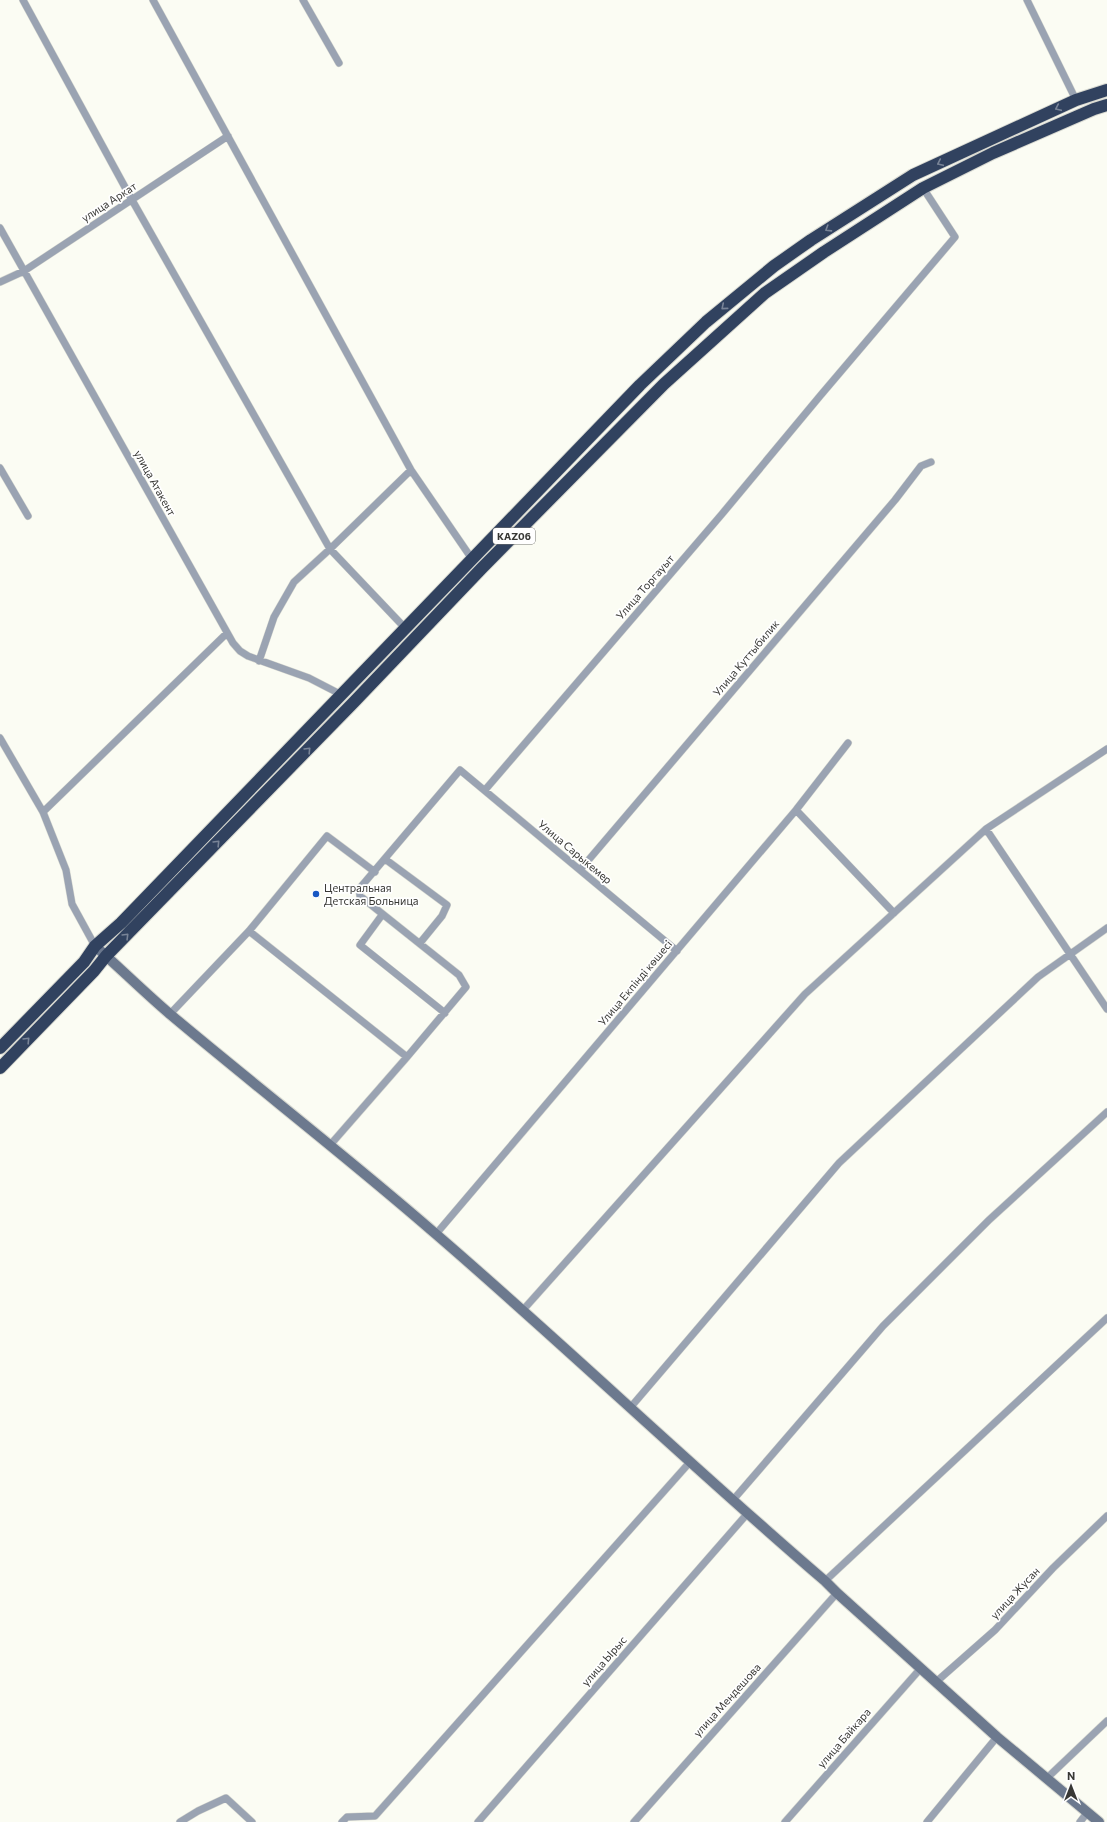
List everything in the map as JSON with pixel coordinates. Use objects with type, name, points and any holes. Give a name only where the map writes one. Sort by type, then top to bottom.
[{"type":"highway","name":"KАZ06","points":[[0,1048],[84,962],[95,946],[120,923],[340,694],[406,629],[640,385],[706,322],[774,266],[811,240],[913,175],[1076,100],[1107,90]]},
{"type":"highway","name":"KАZ06","points":[[0,1068],[94,971],[106,956],[482,568],[664,384],[765,293],[824,252],[923,188],[993,153],[1094,109],[1107,105]]},
{"type":"highway","points":[[640,385],[652,397]]},
{"type":"main road","points":[[95,946],[170,1014],[331,1144],[524,1310],[747,1514],[826,1580],[837,1593],[1046,1779],[1099,1822]]},
{"type":"street","points":[[23,0],[132,200],[330,549],[406,629]]},
{"type":"street","points":[[153,0],[411,470],[472,559]]},
{"type":"street","points":[[303,0],[339,64]]},
{"type":"street","points":[[1027,0],[1076,100]]},
{"type":"street","name":"улица Аркат","points":[[0,282],[24,271],[228,136]]},
{"type":"street","name":"Улица Торгауыт","points":[[485,790],[722,514],[820,396],[956,237],[923,188]]},
{"type":"street","name":"улица Атакент","points":[[0,228],[227,633],[240,651],[260,661],[309,678],[340,694]]},
{"type":"street","name":"Улица Куттыбилик","points":[[580,870],[884,513],[921,466],[931,462]]},
{"type":"street","points":[[0,468],[28,516]]},
{"type":"street","points":[[260,661],[274,617],[294,582],[411,470]]},
{"type":"street","points":[[43,812],[227,633]]},
{"type":"street","points":[[0,738],[43,812],[66,870],[72,904],[95,946]]},
{"type":"street","name":"Улица Екпінді көшесі","points":[[436,1234],[796,810],[848,744]]},
{"type":"street","points":[[524,1310],[805,994],[986,829],[1107,749]]},
{"type":"street","name":"Улица Сарыкемер","points":[[385,859],[460,770],[677,951]]},
{"type":"street","points":[[796,810],[894,913]]},
{"type":"street","points":[[986,829],[1107,1009]]},
{"type":"street","points":[[170,1014],[249,931],[327,836],[374,872]]},
{"type":"street","points":[[331,1144],[446,1013],[466,987],[459,975],[360,896],[359,889],[385,859],[447,905],[442,916],[420,943]]},
{"type":"street","points":[[382,915],[360,945],[446,1013]]},
{"type":"street","points":[[630,1408],[838,1163],[1038,977],[1107,928]]},
{"type":"street","points":[[249,931],[407,1057]]},
{"type":"street","points":[[733,1500],[883,1326],[989,1220],[1107,1112]]},
{"type":"street","points":[[826,1580],[1107,1318]]},
{"type":"street","points":[[342,1822],[347,1817],[375,1816],[690,1462]]},
{"type":"street","name":"улица Ырыс","points":[[478,1822],[747,1514]]},
{"type":"street","name":"улица Жусан","points":[[936,1682],[995,1630],[1053,1568],[1107,1516]]},
{"type":"street","name":"улица Мендешова","points":[[634,1822],[837,1593]]},
{"type":"street","name":"улица Байкара","points":[[785,1822],[921,1668]]},
{"type":"street","points":[[1046,1779],[1107,1721]]},
{"type":"street","points":[[927,1822],[997,1736]]},
{"type":"street","points":[[180,1822],[226,1798],[252,1822]]},
{"type":"street","points":[[1080,1822],[1088,1813]]},
{"type":"place","name":"Центральная Детская Больница","points":[[316,894]]}]
